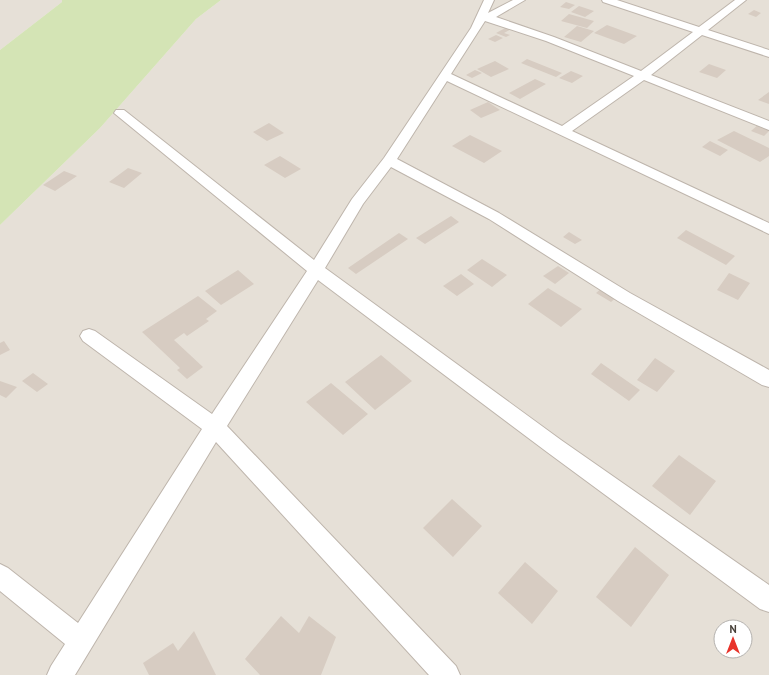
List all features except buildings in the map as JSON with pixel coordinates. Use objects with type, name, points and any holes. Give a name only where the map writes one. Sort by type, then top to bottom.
[{"type":"street","points":[[60,675],[214,427],[316,270],[357,202],[389,160],[485,17],[489,0]]},
{"type":"street","points":[[485,17],[520,0]]},
{"type":"street","points":[[606,0],[769,54]]},
{"type":"street","points":[[562,132],[642,76],[699,30],[741,0]]},
{"type":"street","points":[[485,17],[550,39],[769,126]]},
{"type":"street","points":[[445,76],[769,229]]},
{"type":"street","points":[[120,113],[316,270],[554,446],[769,600]]},
{"type":"street","points":[[389,160],[494,216],[624,297],[769,379]]},
{"type":"street","points":[[89,336],[214,427],[447,675]]},
{"type":"street","points":[[0,576],[81,641]]},
{"type":"shaded area","points":[[0,0],[62,0],[62,2],[0,50]]},
{"type":"shaded area","points":[[221,0],[769,0],[769,675],[0,675],[0,225],[100,128],[196,19]]},
{"type":"green space","points":[[62,0],[221,0],[196,19],[100,128],[0,225],[0,50],[62,2]]}]
